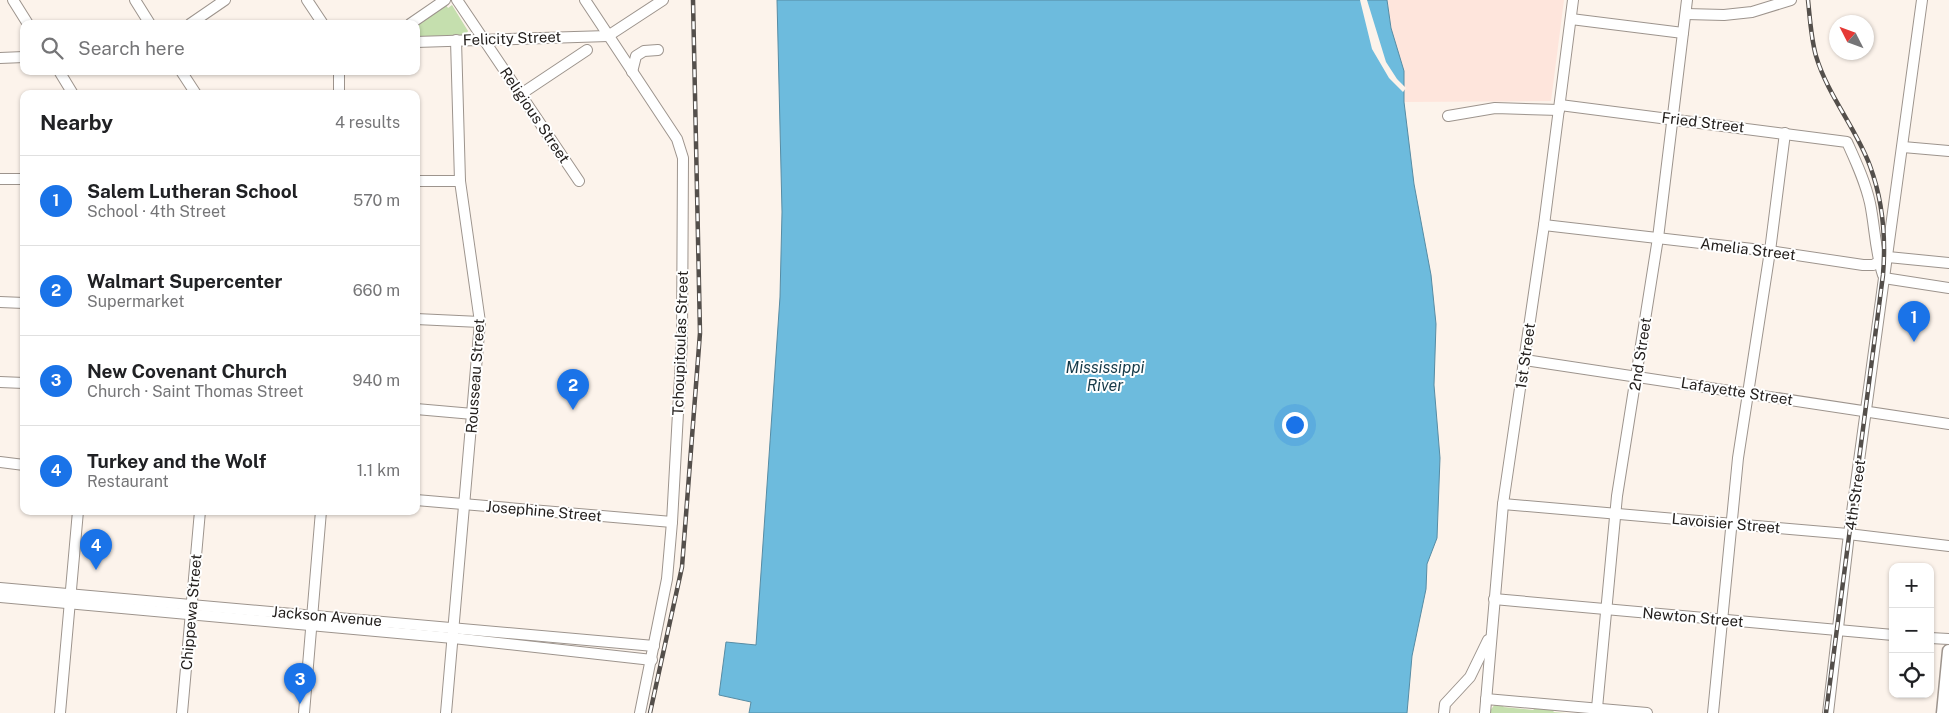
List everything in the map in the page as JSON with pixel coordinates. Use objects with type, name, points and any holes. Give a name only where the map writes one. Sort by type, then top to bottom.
[{"type":"main road","points":[[1943,713],[1949,652]]},
{"type":"street","points":[[13,0],[26,20]]},
{"type":"street","points":[[135,0],[148,20]]},
{"type":"street","points":[[196,20],[225,0]]},
{"type":"street","points":[[307,0],[320,20]]},
{"type":"street","points":[[416,20],[445,0]]},
{"type":"street","name":"Religious Street","points":[[457,0],[579,181]]},
{"type":"street","name":"Tchoupitoulas Street","points":[[585,0],[677,139],[683,153],[682,340],[672,522],[667,578],[640,713]]},
{"type":"street","points":[[608,36],[663,0]]},
{"type":"street","name":"1st Street","points":[[1485,713],[1504,504],[1544,225],[1573,0]]},
{"type":"street","name":"2nd Street","points":[[1597,708],[1615,514],[1658,238],[1687,0]]},
{"type":"street","points":[[1686,14],[1724,15],[1752,12],[1791,0]]},
{"type":"street","name":"4th Street","points":[[1828,713],[1849,534],[1884,278],[1883,259],[1903,147],[1922,0]]},
{"type":"street","points":[[1571,19],[1683,33]]},
{"type":"street","name":"Felicity Street","points":[[420,42],[483,38],[608,36]]},
{"type":"street","name":"Rousseau Street","points":[[446,713],[480,322],[460,181],[456,40]]},
{"type":"street","points":[[521,94],[587,50]]},
{"type":"street","points":[[632,72],[636,56],[644,51],[658,50]]},
{"type":"street","points":[[0,58],[20,57]]},
{"type":"street","points":[[61,75],[71,90]]},
{"type":"street","points":[[184,75],[193,90]]},
{"type":"street","points":[[339,75],[339,90]]},
{"type":"street","name":"Fried Street","points":[[1448,116],[1495,108],[1559,108],[1673,118],[1847,142],[1861,171],[1883,259]]},
{"type":"street","points":[[1713,713],[1731,523],[1785,133]]},
{"type":"street","points":[[1903,147],[1949,151]]},
{"type":"street","points":[[0,179],[20,179]]},
{"type":"street","points":[[420,181],[460,181]]},
{"type":"street","name":"Amelia Street","points":[[1544,225],[1770,251],[1863,265],[1873,265],[1883,259],[1949,263]]},
{"type":"street","points":[[1884,278],[1949,288]]},
{"type":"street","points":[[0,302],[20,303]]},
{"type":"street","points":[[420,319],[480,322]]},
{"type":"street","name":"Lafayette Street","points":[[1525,360],[1949,424]]},
{"type":"street","points":[[0,382],[20,383]]},
{"type":"street","points":[[420,410],[473,414]]},
{"type":"street","points":[[0,462],[20,464]]},
{"type":"street","name":"Josephine Street","points":[[420,500],[672,522]]},
{"type":"street","name":"Lavoisier Street","points":[[1504,504],[1849,534],[1949,546]]},
{"type":"street","points":[[60,713],[78,515]]},
{"type":"street","name":"Chippewa Street","points":[[182,713],[200,515]]},
{"type":"street","points":[[304,713],[321,515]]},
{"type":"street","name":"Jackson Avenue","points":[[0,588],[70,599]]},
{"type":"street","name":"Jackson Avenue","points":[[0,597],[70,599],[454,633],[654,646]]},
{"type":"street","name":"Newton Street","points":[[1494,599],[1889,635]]},
{"type":"street","name":"Jackson Avenue","points":[[454,633],[652,660]]},
{"type":"street","points":[[1444,713],[1445,704],[1470,677],[1491,635]]},
{"type":"street","points":[[1934,638],[1949,639]]},
{"type":"street","points":[[1486,699],[1647,713]]},
{"type":"shaded area","points":[[1387,0],[1564,0],[1551,101],[1404,102],[1404,71],[1391,28]]},
{"type":"green space","points":[[446,5],[448,8],[452,5],[468,31],[466,35],[420,37],[420,24]]},
{"type":"green space","points":[[1507,702],[1503,707],[1533,710],[1539,705],[1558,707],[1553,712],[1566,713],[1488,713],[1496,703]]},
{"type":"water","name":"Mississippi River","points":[[777,0],[1387,0],[1391,28],[1404,71],[1404,102],[1414,184],[1431,275],[1436,324],[1434,385],[1440,458],[1437,538],[1427,564],[1426,589],[1412,656],[1407,713],[749,713],[751,702],[719,695],[726,642],[756,645],[780,297],[782,212]]},
{"type":"pier","points":[[1360,0],[1367,0],[1386,62],[1397,79],[1406,88],[1403,92],[1389,78],[1372,49]]},
{"type":"railway","points":[[650,713],[682,567],[700,333],[693,0]]},
{"type":"railway","points":[[1808,0],[1813,42],[1821,71],[1870,166],[1881,206],[1884,247],[1883,275],[1826,713]]},
{"type":"place","name":"Salem Lutheran School","points":[[1914,342]]},
{"type":"place","name":"Walmart Supercenter","points":[[573,410]]},
{"type":"place","name":"Turkey and the Wolf","points":[[96,570]]},
{"type":"place","name":"New Covenant Church","points":[[300,704]]}]
